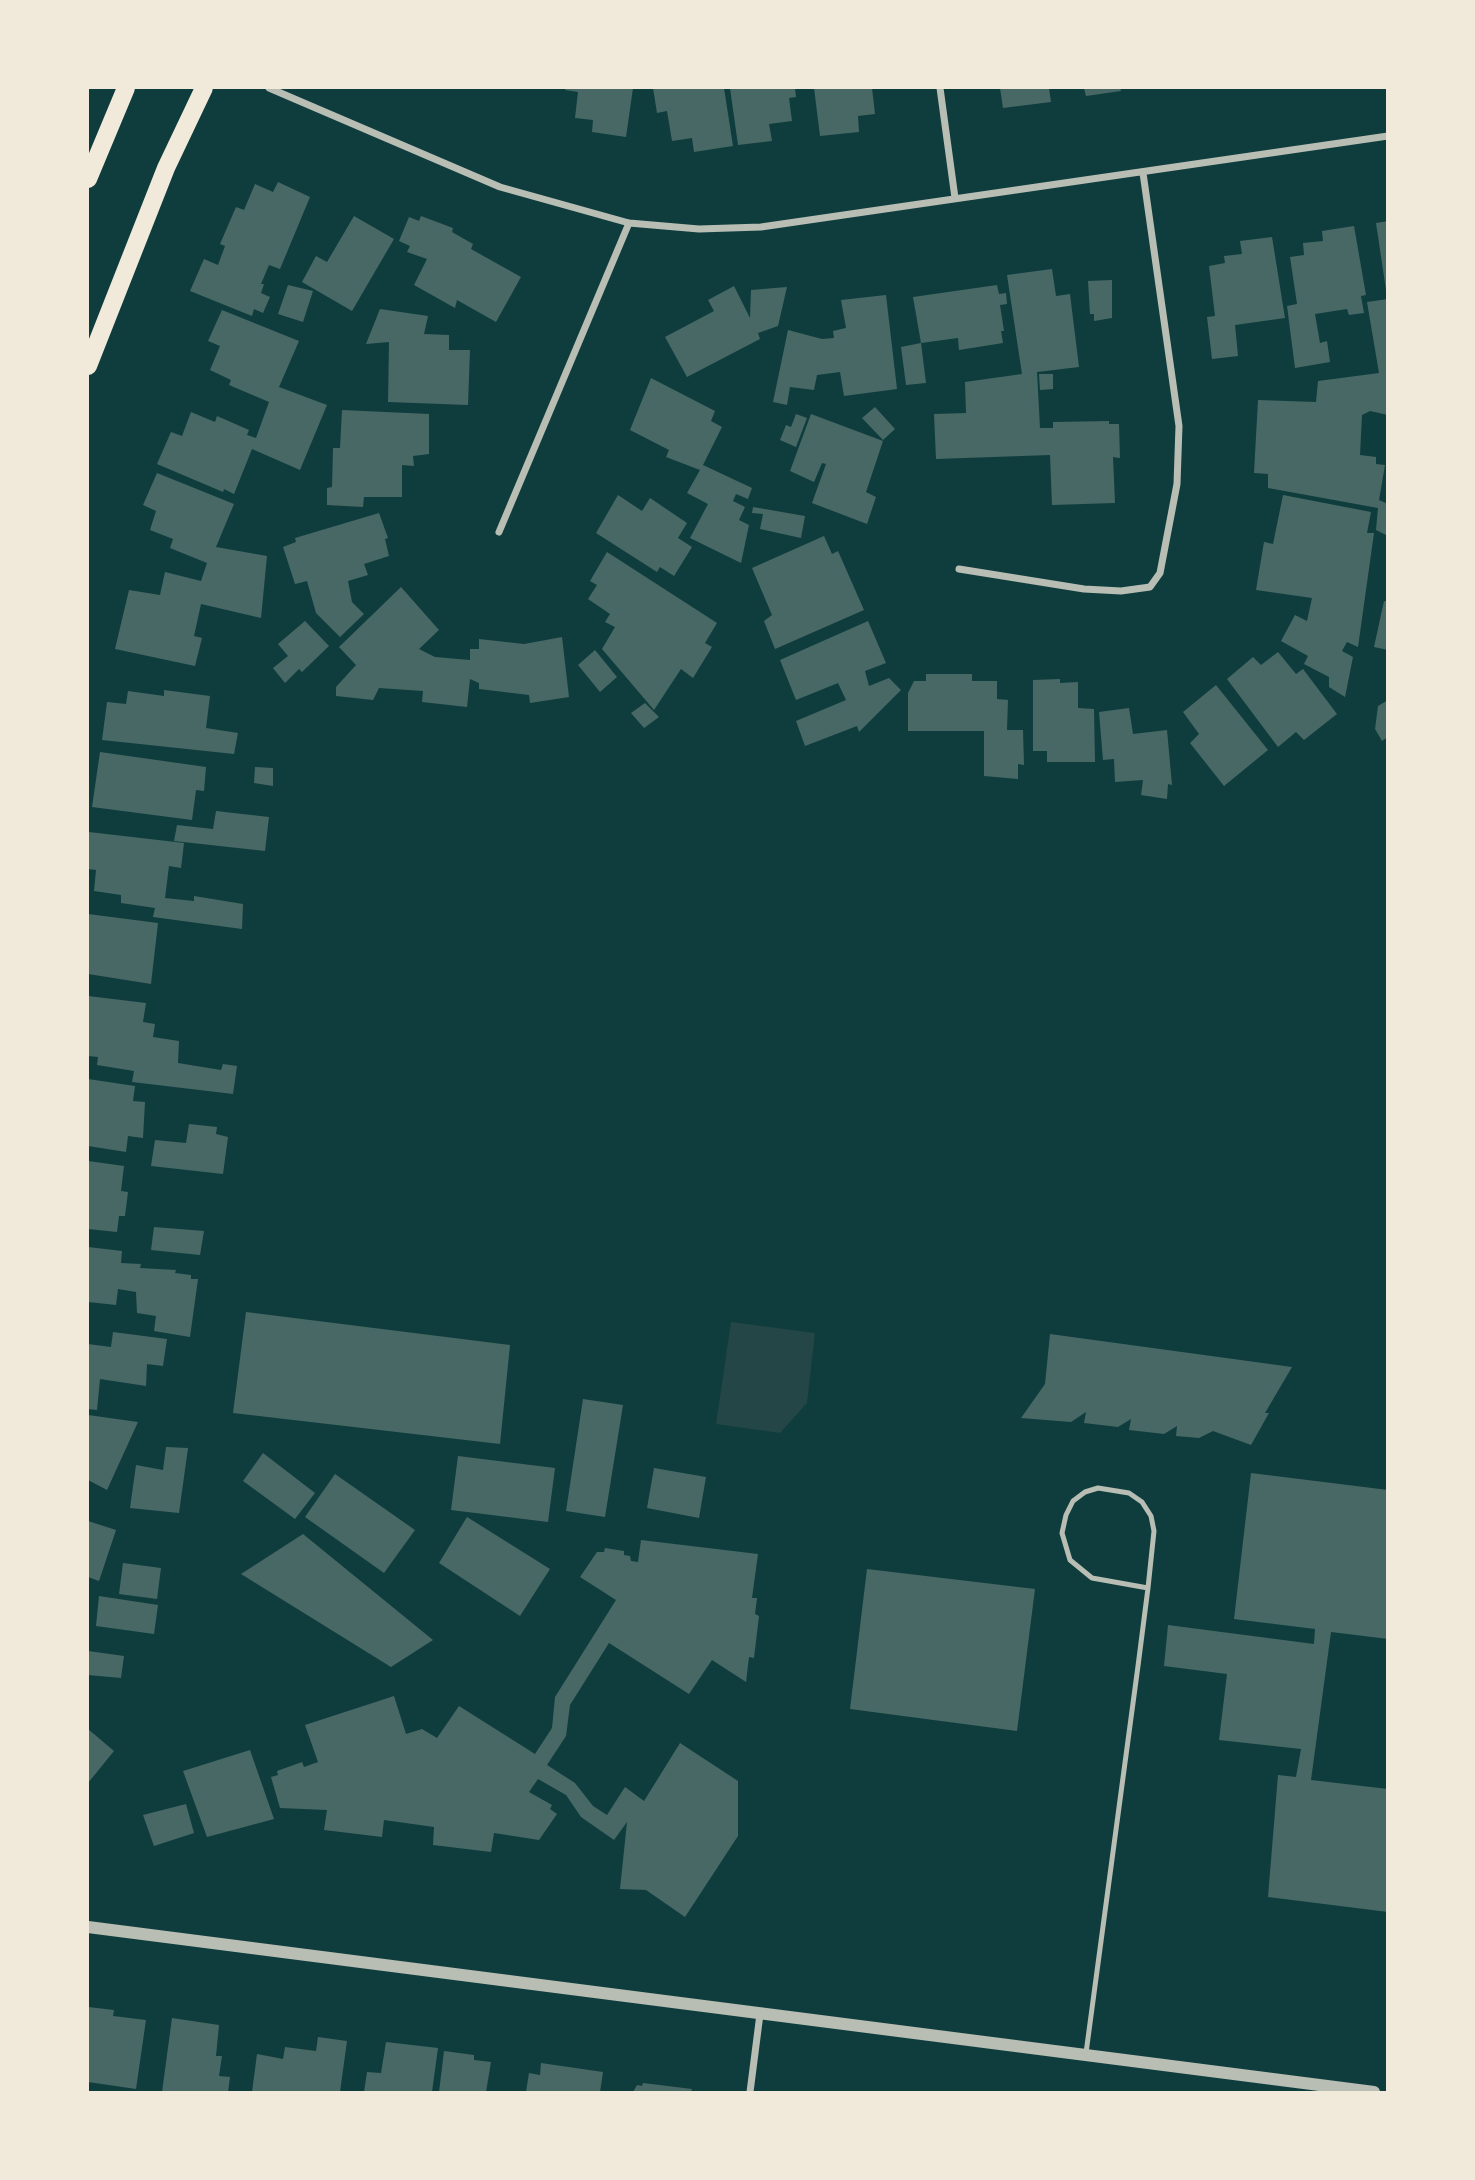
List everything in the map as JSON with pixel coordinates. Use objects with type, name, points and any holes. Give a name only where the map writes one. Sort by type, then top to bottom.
[{"type":"main road","points":[[88,179],[126,88]]},
{"type":"main road","points":[[88,366],[166,168],[204,88]]},
{"type":"street","points":[[269,88],[500,187],[629,223],[699,229],[761,227],[1388,136]]},
{"type":"street","points":[[940,88],[955,198]]},
{"type":"street","points":[[959,569],[1084,589],[1121,591],[1150,587],[1160,573],[1177,484],[1179,426],[1143,173]]},
{"type":"street","points":[[499,532],[629,223]]},
{"type":"street","points":[[88,1927],[1374,2092]]},
{"type":"street","points":[[750,2092],[760,2014]]},
{"type":"lane","points":[[1086,2056],[1148,1588],[1154,1531],[1151,1516],[1142,1502],[1129,1493],[1098,1488],[1073,1500],[1062,1533],[1070,1560],[1092,1578],[1148,1588]]},
{"type":"shaded area","points":[[731,1322],[815,1333],[807,1403],[780,1433],[716,1424]]},
{"type":"building","points":[[633,88],[626,137],[592,132],[593,120],[575,118],[578,92],[565,90]]},
{"type":"building","points":[[653,88],[724,88],[733,146],[694,152],[692,138],[672,141],[667,111],[657,113]]},
{"type":"building","points":[[730,88],[795,88],[796,97],[789,98],[792,121],[769,124],[772,141],[738,145]]},
{"type":"building","points":[[814,88],[872,88],[875,114],[858,116],[859,132],[820,136]]},
{"type":"building","points":[[1000,88],[1049,88],[1051,102],[1003,108]]},
{"type":"building","points":[[1084,88],[1120,88],[1121,91],[1086,96]]},
{"type":"building","points":[[278,182],[310,197],[280,269],[269,265],[261,284],[264,284],[261,293],[270,297],[263,313],[254,309],[252,316],[190,291],[204,259],[218,265],[225,246],[220,244],[236,207],[244,210],[255,184],[273,192]]},
{"type":"building","points":[[354,216],[394,239],[352,311],[302,282],[316,256],[327,262]]},
{"type":"building","points":[[421,216],[453,228],[452,232],[473,244],[471,249],[521,277],[496,322],[457,300],[455,308],[414,285],[427,259],[407,252],[410,246],[399,241],[409,217],[419,221]]},
{"type":"building","points":[[1388,221],[1388,289],[1386,290],[1376,223]]},
{"type":"building","points":[[1354,226],[1366,295],[1361,296],[1364,313],[1349,315],[1347,309],[1315,314],[1320,343],[1327,341],[1330,362],[1295,368],[1287,306],[1297,304],[1290,257],[1304,255],[1303,243],[1323,241],[1322,231]]},
{"type":"building","points":[[1272,237],[1285,318],[1235,325],[1238,356],[1212,359],[1207,317],[1215,316],[1209,266],[1225,263],[1224,256],[1242,254],[1240,241]]},
{"type":"building","points":[[1052,269],[1056,296],[1070,294],[1079,367],[1037,372],[1040,428],[1053,428],[1053,422],[1109,421],[1109,424],[1119,424],[1120,458],[1113,457],[1115,503],[1052,505],[1050,455],[936,459],[934,414],[966,413],[965,382],[1022,374],[1007,275]]},
{"type":"building","points":[[1112,280],[1112,318],[1094,321],[1094,314],[1090,314],[1088,281]]},
{"type":"building","points":[[288,285],[313,291],[303,322],[278,314]]},
{"type":"building","points":[[997,285],[999,294],[1006,293],[1007,304],[1000,305],[1003,343],[959,350],[958,338],[921,343],[913,297]]},
{"type":"building","points":[[734,286],[750,318],[751,290],[787,287],[778,326],[758,333],[760,339],[687,377],[665,337],[714,311],[708,300]]},
{"type":"building","points":[[886,295],[897,389],[844,396],[840,372],[817,375],[814,390],[790,387],[787,405],[773,402],[788,330],[822,339],[834,338],[833,331],[846,328],[841,300]]},
{"type":"building","points":[[1388,299],[1388,415],[1370,411],[1362,415],[1360,455],[1376,457],[1376,464],[1385,465],[1379,500],[1388,504],[1388,536],[1376,530],[1378,508],[1268,488],[1268,474],[1254,473],[1258,400],[1316,402],[1318,381],[1379,373],[1367,302]]},
{"type":"building","points":[[380,309],[428,316],[424,334],[449,335],[449,350],[470,350],[468,405],[388,402],[389,342],[366,344]]},
{"type":"building","points":[[222,310],[299,341],[279,387],[327,405],[300,470],[252,449],[234,494],[224,489],[223,492],[157,464],[171,432],[182,436],[191,412],[215,422],[217,416],[249,430],[247,435],[256,438],[269,402],[229,385],[231,380],[210,370],[220,346],[208,341]]},
{"type":"building","points":[[921,343],[926,383],[906,385],[901,347]]},
{"type":"building","points":[[1039,374],[1053,374],[1053,389],[1040,390]]},
{"type":"building","points":[[651,378],[715,411],[711,421],[722,427],[703,465],[752,488],[748,499],[736,494],[733,501],[745,507],[739,520],[749,525],[741,563],[690,538],[708,504],[687,493],[700,470],[666,457],[669,450],[630,430]]},
{"type":"building","points":[[875,407],[895,429],[883,440],[862,418]]},
{"type":"building","points":[[342,410],[429,414],[429,454],[413,456],[414,466],[402,465],[402,497],[364,497],[363,507],[327,505],[327,488],[332,487],[333,448],[340,448]]},
{"type":"building","points":[[796,414],[807,418],[796,447],[780,440],[786,425],[791,427]]},
{"type":"building","points":[[811,414],[883,441],[866,492],[876,497],[867,524],[812,503],[826,464],[822,463],[814,482],[790,471]]},
{"type":"building","points":[[157,473],[234,504],[216,547],[267,556],[261,618],[201,604],[194,636],[202,638],[195,666],[115,649],[129,590],[160,595],[165,572],[201,581],[207,563],[170,548],[173,539],[150,530],[156,511],[143,505]]},
{"type":"building","points":[[618,495],[642,511],[650,498],[687,523],[678,538],[692,547],[674,576],[660,567],[657,572],[596,533]]},
{"type":"building","points":[[1283,495],[1371,512],[1367,533],[1374,533],[1358,647],[1347,642],[1342,651],[1353,657],[1345,697],[1329,687],[1329,677],[1304,664],[1308,656],[1281,641],[1295,615],[1307,621],[1312,598],[1256,590],[1264,542],[1273,544]]},
{"type":"building","points":[[753,507],[805,516],[801,538],[760,529],[763,514],[752,513]]},
{"type":"building","points":[[379,513],[388,538],[385,539],[389,556],[364,564],[368,575],[348,581],[352,602],[364,614],[340,637],[316,613],[307,581],[295,584],[283,547],[296,542],[295,538]]},
{"type":"building","points":[[824,536],[832,554],[838,551],[864,610],[775,649],[764,621],[772,615],[752,568]]},
{"type":"building","points":[[607,552],[717,623],[705,643],[712,647],[693,678],[681,669],[654,710],[602,649],[615,627],[605,622],[610,614],[588,599],[597,585],[590,581]]},
{"type":"building","points":[[401,587],[439,630],[419,649],[435,657],[470,660],[470,649],[479,649],[479,639],[524,644],[562,637],[569,697],[530,703],[529,695],[479,689],[479,683],[470,679],[467,707],[422,702],[423,691],[379,688],[373,700],[336,696],[336,687],[356,665],[339,647]]},
{"type":"building","points":[[1384,601],[1388,602],[1388,650],[1374,647]]},
{"type":"building","points":[[305,621],[329,646],[302,672],[299,669],[285,683],[273,668],[288,656],[278,644]]},
{"type":"building","points":[[868,621],[886,663],[865,671],[869,686],[889,678],[901,690],[859,732],[857,726],[805,746],[796,721],[846,700],[838,683],[796,700],[780,660]]},
{"type":"building","points":[[595,650],[617,677],[600,692],[578,665]]},
{"type":"building","points":[[1278,652],[1296,674],[1303,669],[1337,714],[1304,740],[1296,732],[1278,747],[1227,679],[1253,657],[1261,665]]},
{"type":"building","points":[[926,674],[972,674],[972,681],[997,681],[997,699],[1008,700],[1007,730],[1023,730],[1024,765],[1018,764],[1018,779],[984,776],[984,731],[908,731],[908,693],[914,681],[926,681]]},
{"type":"building","points":[[1060,679],[1060,683],[1078,682],[1078,708],[1094,709],[1095,762],[1047,762],[1047,751],[1033,751],[1033,680]]},
{"type":"building","points":[[1216,685],[1268,750],[1224,786],[1190,743],[1199,734],[1183,712]]},
{"type":"building","points":[[164,690],[210,696],[206,728],[238,733],[234,754],[102,740],[107,702],[126,704],[128,691],[164,696]]},
{"type":"building","points":[[1388,700],[1388,737],[1382,741],[1375,729],[1378,706]]},
{"type":"building","points":[[645,703],[659,717],[644,728],[631,713]]},
{"type":"building","points":[[1129,708],[1133,734],[1167,730],[1172,785],[1168,784],[1167,799],[1141,795],[1143,780],[1115,782],[1114,759],[1103,760],[1099,712]]},
{"type":"building","points":[[100,752],[206,767],[204,791],[196,790],[192,820],[92,807]]},
{"type":"building","points":[[255,767],[273,768],[273,786],[254,783]]},
{"type":"building","points":[[216,811],[269,817],[265,851],[174,841],[177,825],[213,829]]},
{"type":"building","points":[[89,832],[184,843],[181,868],[169,866],[165,898],[194,901],[194,896],[243,904],[242,929],[153,917],[155,908],[121,903],[121,895],[94,891],[96,870],[88,869]]},
{"type":"building","points":[[88,914],[158,923],[151,984],[88,974]]},
{"type":"building","points":[[88,996],[146,1003],[143,1022],[155,1024],[153,1037],[179,1041],[178,1063],[221,1070],[223,1064],[237,1066],[233,1094],[132,1082],[134,1071],[97,1065],[98,1057],[88,1056]]},
{"type":"building","points":[[88,1079],[135,1086],[133,1101],[145,1102],[143,1138],[128,1136],[126,1152],[88,1146]]},
{"type":"building","points":[[189,1124],[217,1127],[216,1134],[228,1137],[223,1174],[151,1166],[155,1140],[186,1143]]},
{"type":"building","points":[[88,1161],[124,1166],[121,1191],[128,1192],[125,1216],[119,1216],[117,1232],[88,1229]]},
{"type":"building","points":[[154,1227],[204,1231],[200,1255],[151,1250]]},
{"type":"building","points":[[88,1247],[122,1251],[121,1263],[141,1264],[140,1268],[176,1270],[175,1273],[191,1275],[191,1279],[198,1279],[190,1337],[154,1331],[156,1316],[137,1313],[136,1292],[118,1289],[116,1305],[88,1302]]},
{"type":"building","points":[[246,1312],[510,1345],[500,1444],[233,1413]]},
{"type":"building","points":[[113,1332],[167,1339],[163,1366],[147,1364],[146,1386],[100,1379],[97,1410],[88,1409],[88,1344],[111,1347]]},
{"type":"building","points":[[1050,1334],[1292,1367],[1265,1413],[1269,1413],[1251,1445],[1213,1431],[1199,1438],[1176,1436],[1177,1426],[1164,1434],[1129,1430],[1131,1419],[1118,1427],[1084,1423],[1086,1412],[1071,1422],[1021,1418],[1045,1384]]},
{"type":"building","points":[[583,1399],[623,1405],[605,1517],[566,1511]]},
{"type":"building","points":[[88,1415],[138,1422],[107,1490],[88,1480]]},
{"type":"building","points":[[166,1447],[188,1448],[179,1513],[130,1508],[136,1465],[163,1470]]},
{"type":"building","points":[[263,1453],[315,1493],[295,1519],[243,1481]]},
{"type":"building","points":[[458,1456],[555,1468],[548,1522],[451,1510]]},
{"type":"building","points":[[654,1468],[706,1477],[699,1518],[647,1508]]},
{"type":"building","points":[[1251,1473],[1388,1490],[1388,1639],[1331,1632],[1311,1780],[1388,1789],[1388,1912],[1268,1897],[1278,1775],[1296,1777],[1301,1749],[1219,1740],[1227,1674],[1164,1666],[1168,1625],[1314,1644],[1315,1629],[1234,1619]]},
{"type":"building","points":[[335,1474],[415,1530],[384,1573],[305,1517]]},
{"type":"building","points":[[467,1517],[550,1569],[520,1616],[439,1563]]},
{"type":"building","points":[[88,1521],[116,1530],[99,1581],[88,1577]]},
{"type":"building","points":[[303,1534],[433,1640],[391,1667],[241,1574]]},
{"type":"building","points":[[641,1540],[758,1554],[752,1598],[757,1598],[755,1614],[759,1616],[754,1658],[749,1657],[746,1682],[712,1660],[689,1694],[609,1643],[570,1705],[566,1736],[547,1765],[575,1783],[593,1806],[607,1815],[625,1787],[644,1801],[680,1743],[738,1781],[738,1836],[685,1917],[646,1890],[620,1889],[627,1822],[614,1840],[581,1817],[566,1795],[538,1779],[529,1792],[552,1805],[550,1809],[557,1814],[539,1840],[494,1833],[491,1852],[433,1845],[434,1827],[384,1820],[382,1837],[324,1830],[327,1810],[280,1808],[271,1777],[278,1775],[277,1771],[302,1762],[304,1767],[318,1762],[305,1725],[394,1696],[406,1734],[422,1729],[437,1738],[459,1706],[535,1754],[552,1728],[555,1697],[616,1600],[580,1577],[597,1552],[604,1552],[605,1548],[624,1551],[624,1555],[630,1556],[631,1561],[638,1562]]},
{"type":"building","points":[[123,1563],[161,1568],[157,1599],[119,1594]]},
{"type":"building","points":[[867,1569],[1035,1589],[1017,1731],[850,1709]]},
{"type":"building","points":[[99,1596],[158,1605],[154,1634],[96,1626]]},
{"type":"building","points":[[88,1651],[124,1656],[121,1678],[88,1675]]},
{"type":"building","points":[[88,1729],[114,1751],[88,1783]]},
{"type":"building","points":[[250,1750],[274,1819],[207,1837],[183,1771]]},
{"type":"building","points":[[186,1804],[194,1833],[154,1846],[143,1815]]},
{"type":"building","points":[[88,2007],[114,2010],[113,2016],[146,2020],[136,2089],[88,2082]]},
{"type":"building","points":[[172,2018],[219,2025],[216,2056],[222,2056],[219,2076],[230,2077],[228,2092],[162,2092]]},
{"type":"building","points":[[318,2037],[347,2041],[340,2092],[252,2092],[257,2054],[283,2059],[285,2047],[316,2051]]},
{"type":"building","points":[[386,2042],[438,2048],[432,2092],[364,2092],[367,2072],[381,2073]]},
{"type":"building","points":[[444,2051],[474,2055],[474,2060],[491,2062],[486,2092],[439,2092]]},
{"type":"building","points":[[541,2063],[603,2072],[600,2092],[526,2092],[529,2073],[540,2075]]},
{"type":"building","points":[[643,2083],[692,2089],[691,2092],[633,2092],[637,2085],[642,2086]]}]
